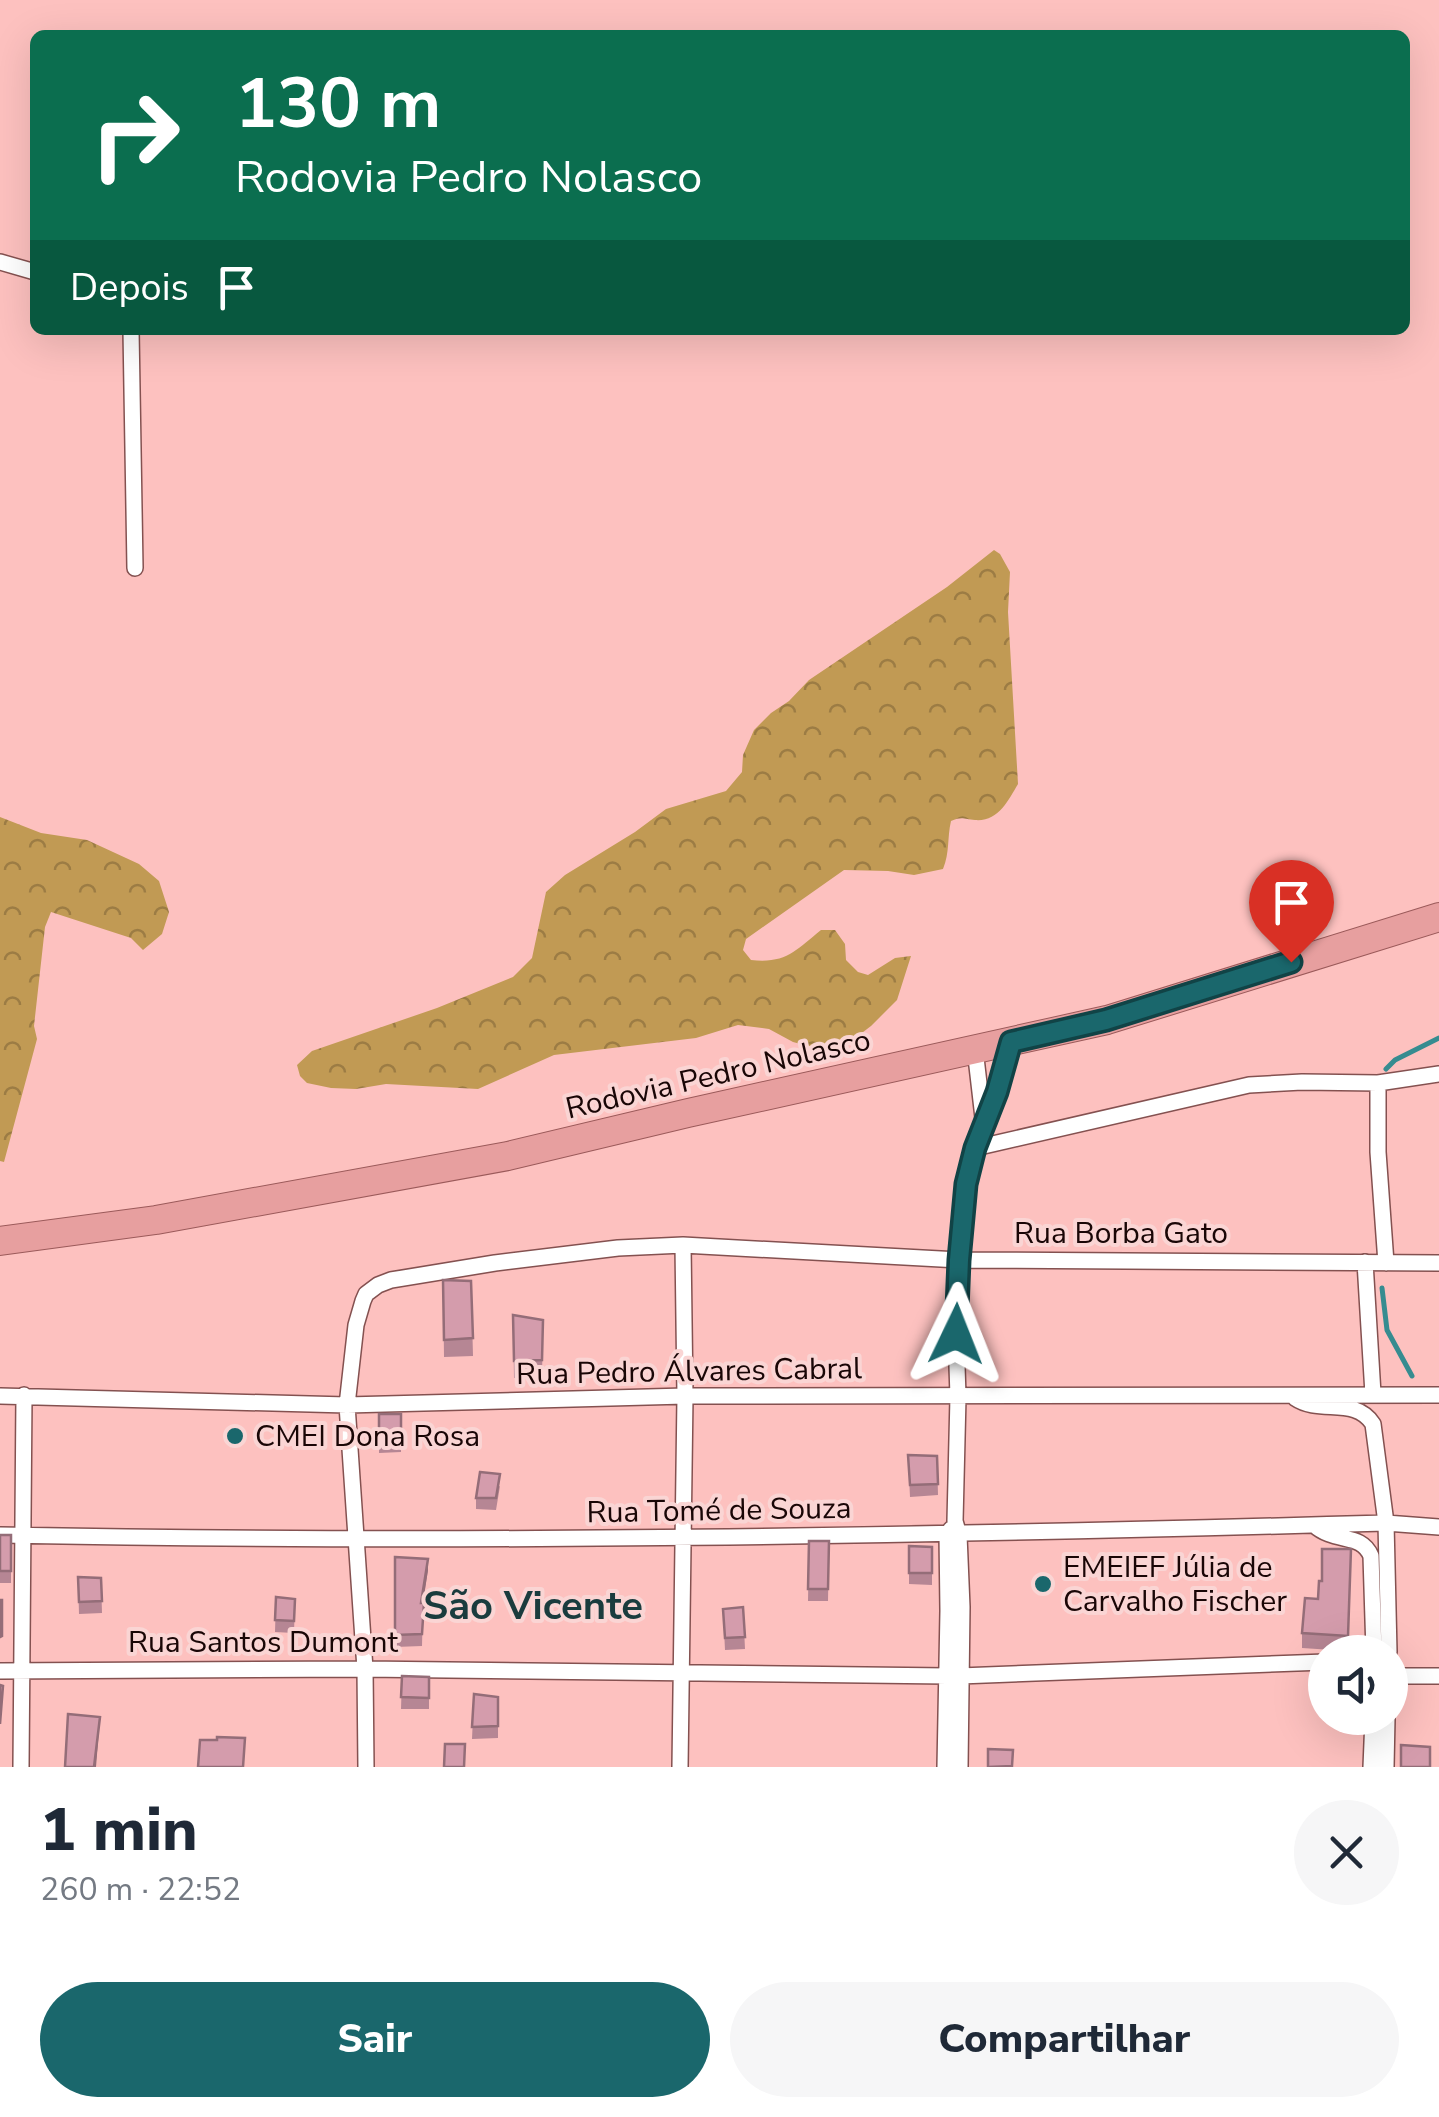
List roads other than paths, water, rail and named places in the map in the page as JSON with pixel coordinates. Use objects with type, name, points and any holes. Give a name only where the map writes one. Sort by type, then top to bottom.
[{"type":"highway","name":"Rodovia Pedro Nolasco","points":[[0,1240],[156,1220],[508,1156],[1106,1020],[1439,917]]},
{"type":"street","points":[[0,262],[30,271]]},
{"type":"street","points":[[132,335],[135,568]]},
{"type":"street","points":[[945,1767],[962,1606],[954,1530],[959,1260],[966,1184],[1011,1042]]},
{"type":"street","points":[[974,1048],[983,1122]]},
{"type":"street","points":[[975,1148],[1249,1085],[1378,1082],[1439,1074]]},
{"type":"street","points":[[1378,1082],[1378,1152],[1386,1262]]},
{"type":"street","points":[[680,1767],[685,1396],[682,1246]]},
{"type":"street","name":"Rua Borba Gato","points":[[347,1405],[356,1325],[366,1294],[391,1280],[495,1263],[618,1248],[682,1246],[959,1260],[1439,1263]]},
{"type":"street","points":[[1365,1262],[1374,1394]]},
{"type":"street","points":[[1292,1395],[1309,1405],[1359,1410],[1370,1418],[1374,1428],[1386,1523],[1388,1635]]},
{"type":"street","name":"Rua Pedro Álvares Cabral","points":[[0,1396],[347,1405],[685,1396],[1439,1395]]},
{"type":"street","points":[[21,1767],[24,1396]]},
{"type":"street","points":[[347,1405],[366,1669],[366,1767]]},
{"type":"street","name":"Rua Tomé de Souza","points":[[0,1535],[355,1540],[684,1538],[1386,1523],[1439,1527]]},
{"type":"street","points":[[1314,1525],[1327,1535],[1362,1542],[1368,1549],[1373,1635]]},
{"type":"street","name":"Rua Santos Dumont","points":[[0,1670],[366,1669],[954,1676],[1308,1663]]},
{"type":"street","points":[[954,1676],[960,1767]]},
{"type":"street","points":[[1408,1676],[1439,1676]]},
{"type":"street","points":[[1372,1767],[1373,1735]]},
{"type":"street","points":[[1386,1767],[1387,1735]]},
{"type":"waterway","points":[[1386,1069],[1395,1060],[1439,1038]]},
{"type":"waterway","points":[[1382,1288],[1387,1330],[1412,1376]]},
{"type":"place","name":"CMEI Dona Rosa","points":[[235,1436]]},
{"type":"place","name":"EMEIEF Júlia de Carvalho Fischer","points":[[1043,1584]]},
{"type":"district","name":"São Vicente","points":[[533,1605]]}]
